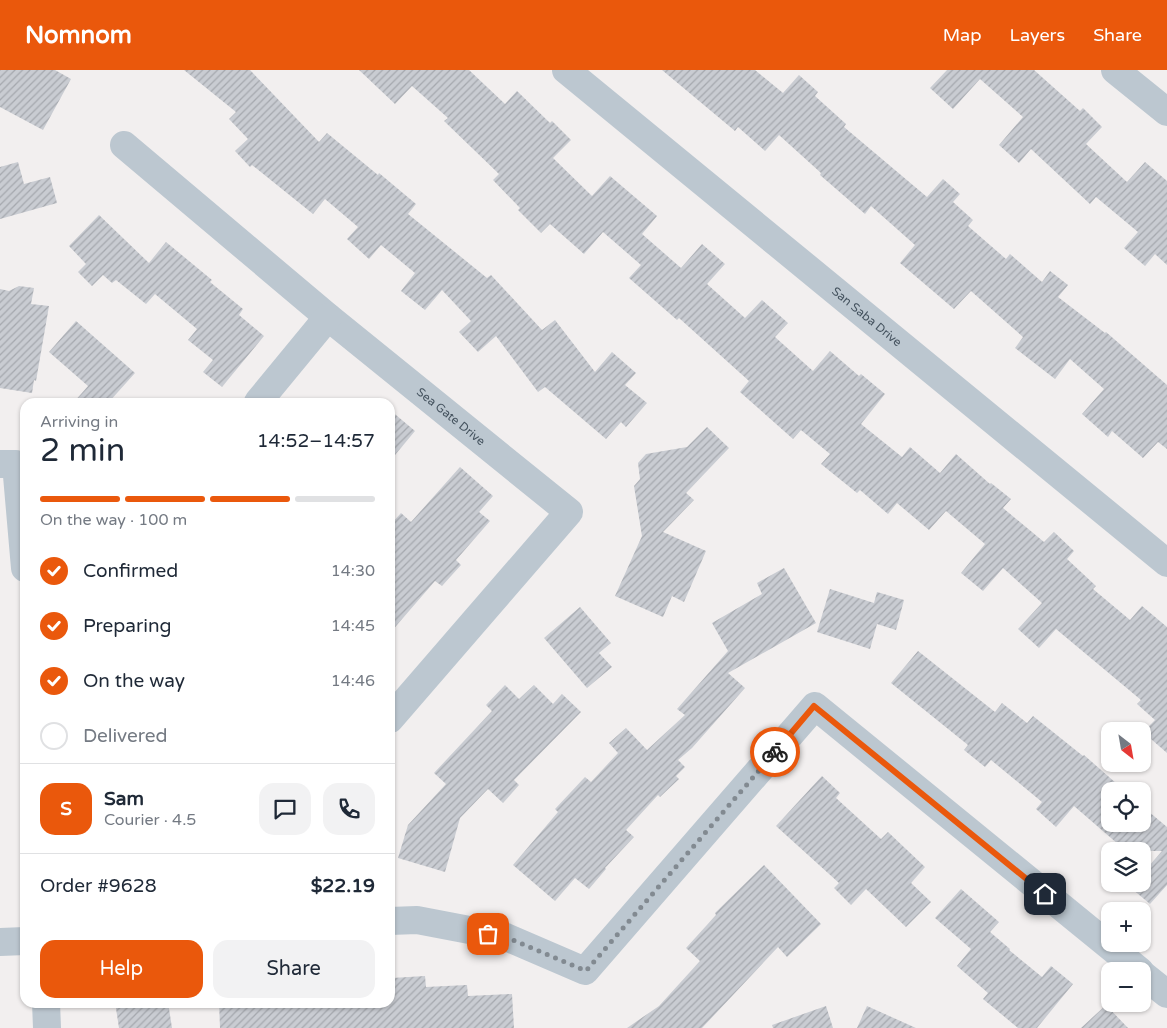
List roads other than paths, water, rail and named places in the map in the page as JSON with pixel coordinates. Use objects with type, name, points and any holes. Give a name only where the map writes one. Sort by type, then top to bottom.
[{"type":"street","name":"San Saba Drive","points":[[566,70],[1167,564]]},
{"type":"street","points":[[1116,70],[1167,112]]},
{"type":"street","name":"Sea Gate Drive","points":[[124,145],[328,317],[569,512],[395,713]]},
{"type":"street","points":[[261,398],[328,317]]},
{"type":"street","points":[[0,464],[16,464],[20,510]]},
{"type":"street","points":[[395,921],[417,920],[506,937],[586,971],[814,706],[1129,962]]},
{"type":"street","points":[[0,942],[20,941]]},
{"type":"street","points":[[1151,980],[1167,994]]},
{"type":"street","points":[[46,1008],[47,1028]]}]
